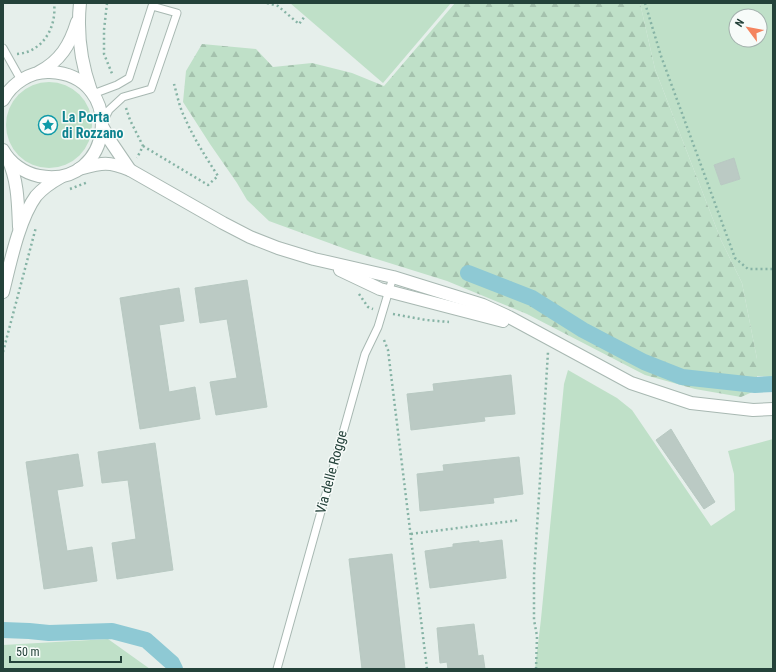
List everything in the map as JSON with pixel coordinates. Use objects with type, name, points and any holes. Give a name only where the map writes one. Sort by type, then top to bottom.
[{"type":"street","points":[[4,98],[12,87],[21,80],[36,74],[49,66],[64,53],[72,38],[79,9]]},
{"type":"street","points":[[79,9],[81,47],[85,74],[99,106],[102,124],[98,146],[93,155],[79,169]]},
{"type":"street","points":[[36,74],[49,72],[73,77],[84,84],[93,94]]},
{"type":"street","points":[[102,124],[130,170]]},
{"type":"street","points":[[4,152],[17,167],[32,175],[48,178],[64,176]]},
{"type":"street","points":[[4,152],[15,179],[18,200],[19,233]]},
{"type":"street","points":[[3,292],[19,233],[30,206],[37,195],[51,183],[79,169],[97,164],[109,163],[130,170],[217,220],[250,237],[278,248],[314,259],[393,277],[483,305],[509,317],[631,383],[691,403],[753,410],[773,408]]},
{"type":"street","points":[[314,259],[389,292],[475,313],[535,332]]},
{"type":"lane","points":[[93,94],[129,78],[152,6],[177,13],[151,90],[123,97],[109,110],[102,124]]},
{"type":"lane","points":[[3,48],[21,80]]},
{"type":"lane","name":"Via delle Rogge","points":[[277,669],[364,354],[378,327],[393,277]]},
{"type":"path","points":[[7,56],[35,50],[43,41],[52,27],[55,11],[54,3]]},
{"type":"path","points":[[267,3],[278,6],[298,24],[305,16]]},
{"type":"path","points":[[645,3],[661,56],[735,258],[748,269],[773,269]]},
{"type":"path","points":[[143,146],[208,185],[218,176],[201,150],[183,114],[174,84]]},
{"type":"path","points":[[378,327],[388,350],[428,669]]},
{"type":"path","points":[[536,669],[537,636],[534,620],[534,575],[548,351]]},
{"type":"path","points":[[411,534],[520,520]]},
{"type":"green space","points":[[290,3],[451,3],[383,83]]},
{"type":"green space","points":[[455,3],[640,3],[655,69],[721,240],[742,283],[757,359],[757,390],[741,397],[695,389],[645,375],[527,314],[447,281],[351,251],[269,221],[247,200],[183,102],[186,71],[202,44],[256,49],[273,67],[312,63],[352,73],[384,86]]},
{"type":"green space","points":[[640,3],[773,3],[773,377],[757,376],[757,359],[742,283],[721,240],[655,69]],"holes":[[[733,159],[740,179],[721,185],[714,165]]]},
{"type":"green space","points":[[49,82],[65,86],[79,95],[88,109],[92,125],[88,141],[79,155],[65,164],[49,168],[33,164],[19,155],[10,141],[6,125],[10,109],[19,95],[33,86]]},
{"type":"green space","points":[[568,370],[617,398],[632,410],[711,526],[735,510],[734,474],[728,451],[773,439],[773,669],[535,669],[564,384]]},
{"type":"green space","points":[[108,639],[150,669],[3,669],[3,645]]},
{"type":"building","points":[[734,158],[740,179],[721,185],[714,165]]},
{"type":"building","points":[[247,280],[267,407],[216,415],[210,382],[237,378],[227,319],[200,323],[195,288]]},
{"type":"building","points":[[179,288],[184,321],[159,325],[169,392],[195,387],[200,419],[140,429],[120,298]]},
{"type":"building","points":[[511,375],[515,414],[484,417],[485,421],[411,430],[407,394],[434,391],[433,384]]},
{"type":"building","points":[[671,429],[715,502],[704,509],[656,440]]},
{"type":"building","points":[[155,443],[173,570],[117,579],[112,543],[136,539],[128,480],[102,483],[98,452]]},
{"type":"building","points":[[78,454],[83,486],[57,490],[67,551],[92,547],[97,581],[44,589],[26,462]]},
{"type":"building","points":[[519,457],[523,494],[493,498],[494,503],[420,511],[417,474],[444,471],[443,465]]},
{"type":"building","points":[[502,540],[506,578],[430,588],[425,551],[453,547],[453,544]]},
{"type":"building","points":[[392,554],[405,669],[362,669],[349,559]]},
{"type":"building","points":[[474,624],[478,656],[483,655],[485,669],[448,669],[447,662],[440,663],[437,628]]},
{"type":"waterway","points":[[468,273],[532,298],[583,330],[644,362],[682,377],[755,385],[773,384]]},
{"type":"waterway","points":[[3,630],[49,633],[112,631],[146,640],[172,663],[175,669]]},
{"type":"place","name":"La Porta di Rozzano","points":[[48,125]]}]
